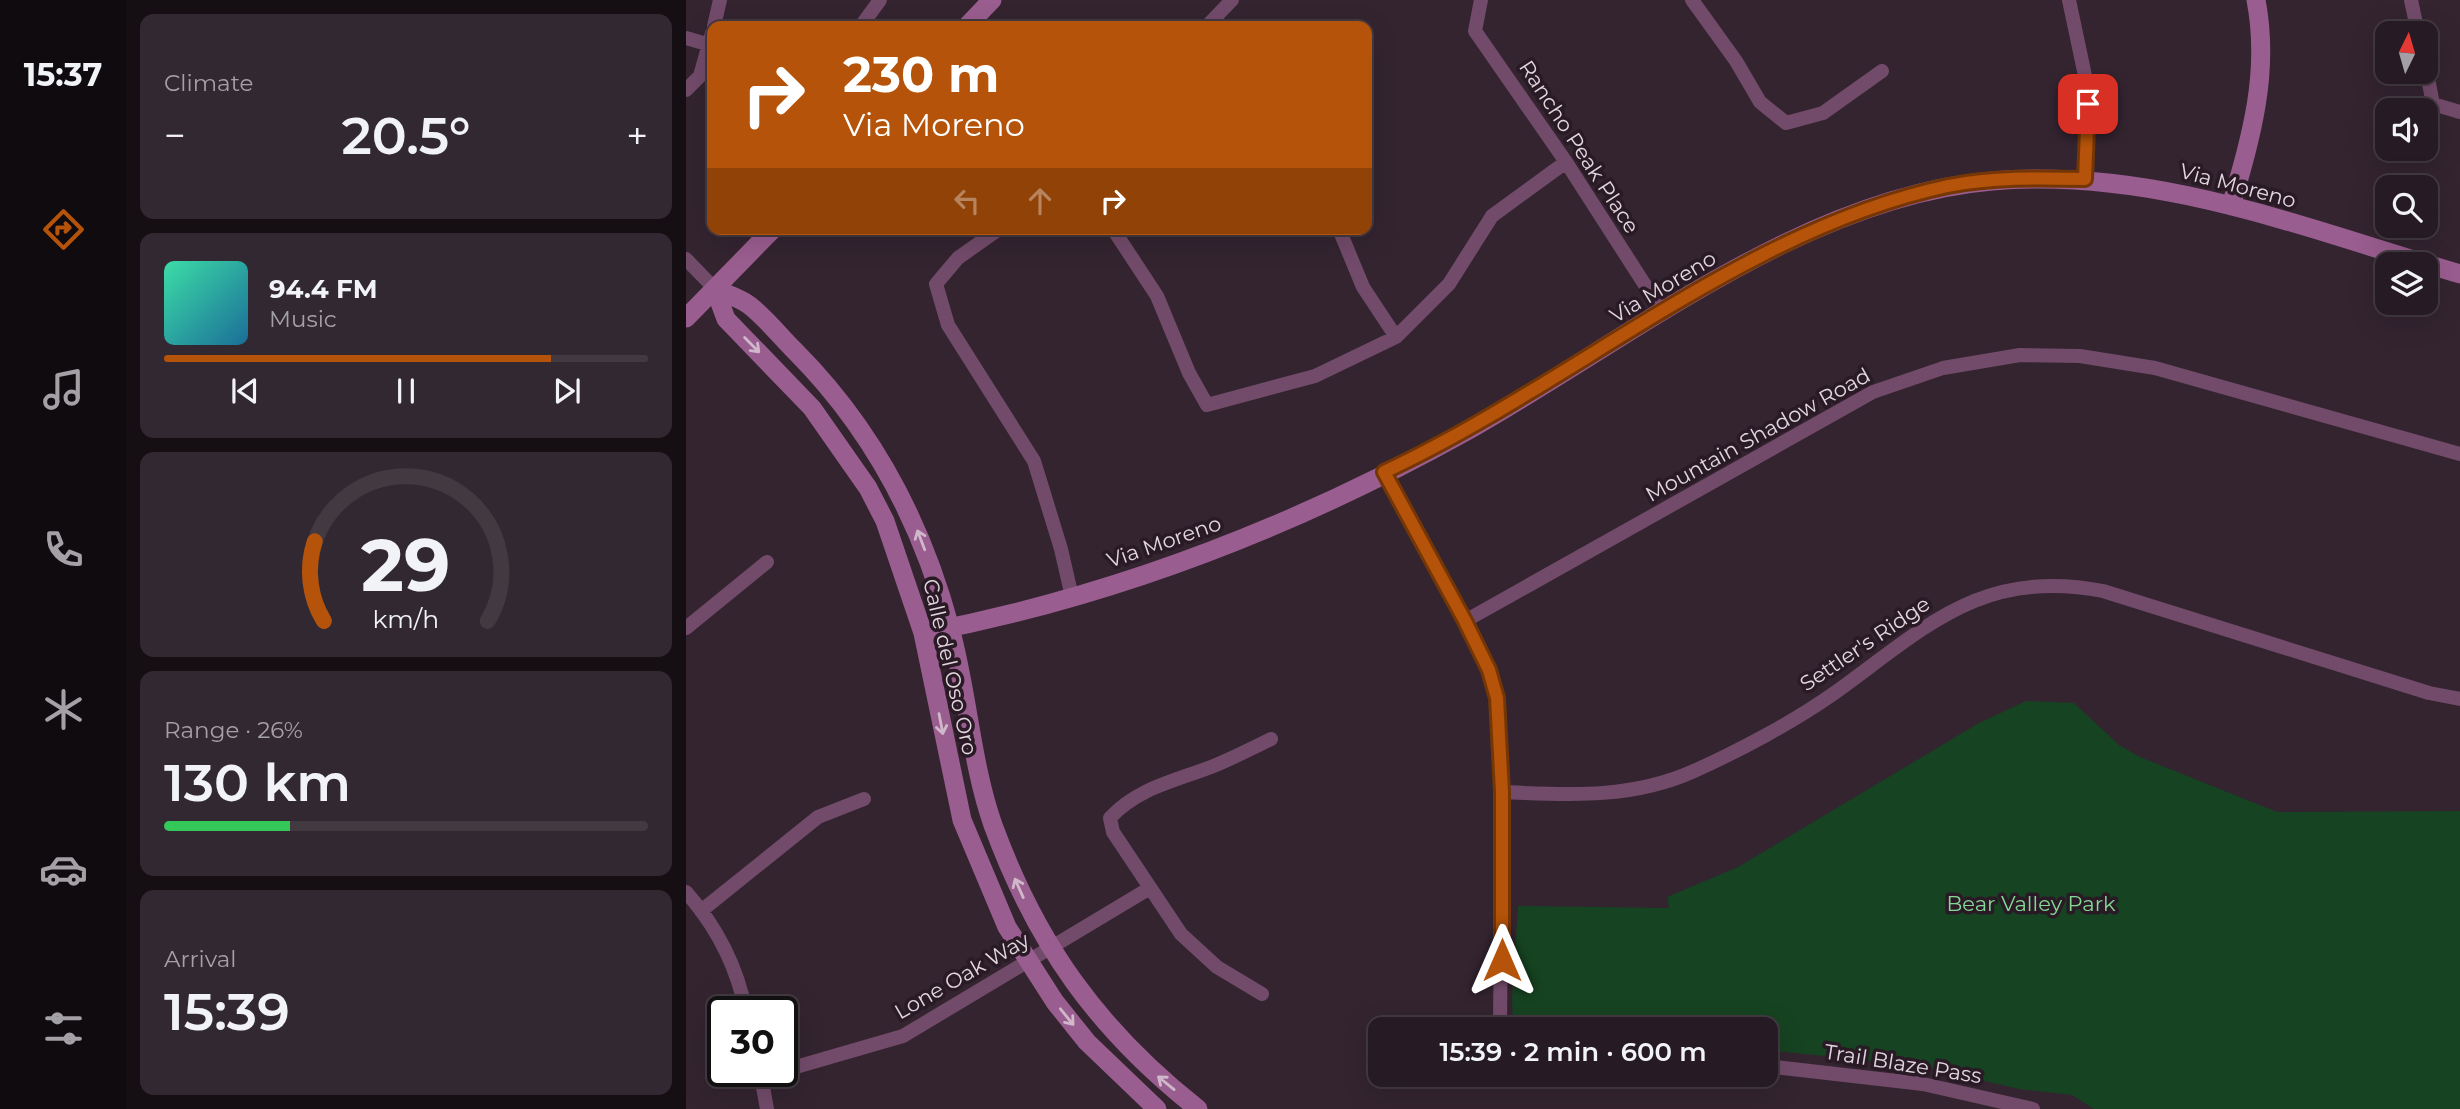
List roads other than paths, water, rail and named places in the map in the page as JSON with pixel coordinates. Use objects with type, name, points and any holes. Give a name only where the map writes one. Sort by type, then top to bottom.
[{"type":"main road","points":[[972,21],[992,0]]},
{"type":"main road","points":[[2231,206],[2259,99],[2263,49],[2256,0]]},
{"type":"main road","name":"Via Moreno","points":[[923,633],[1072,597],[1207,554],[1314,508],[1475,426],[1766,253],[1833,221],[1871,207],[1951,186],[1992,181],[2085,179],[2169,190],[2460,274]]},
{"type":"main road","points":[[686,318],[767,235]]},
{"type":"main road","name":"Calle del Oso Oro","points":[[715,289],[747,303],[812,368],[843,406],[890,474],[913,520],[950,628],[992,823],[1028,909],[1050,948],[1121,1042],[1198,1109]]},
{"type":"main road","name":"Calle del Oso Oro","points":[[715,289],[726,318],[812,408],[868,488],[892,538],[923,633],[962,820],[994,903],[1028,961],[1087,1042],[1157,1109]]},
{"type":"street","points":[[715,21],[719,0]]},
{"type":"street","points":[[864,21],[880,0]]},
{"type":"street","points":[[1212,21],[1232,0]]},
{"type":"street","name":"Rancho Peak Place","points":[[1481,0],[1475,31],[1566,162],[1663,313]]},
{"type":"street","points":[[1692,0],[1737,61],[1760,102],[1786,122],[1823,113],[1882,71]]},
{"type":"street","points":[[2069,0],[2088,90],[2085,179]]},
{"type":"street","points":[[2411,0],[2415,21]]},
{"type":"street","points":[[686,38],[707,39]]},
{"type":"street","points":[[686,90],[700,76],[707,52]]},
{"type":"street","points":[[2429,84],[2433,104],[2460,112]]},
{"type":"street","points":[[1117,235],[1157,296],[1189,373],[1208,405],[1315,376],[1396,337],[1449,284],[1492,216],[1566,162]]},
{"type":"street","points":[[991,235],[958,258],[936,284],[948,325],[1034,461],[1061,549],[1072,597]]},
{"type":"street","points":[[1341,235],[1363,287],[1396,337]]},
{"type":"street","points":[[686,259],[715,289]]},
{"type":"street","name":"Mountain Shadow Road","points":[[1465,621],[1873,392],[1943,368],[2020,355],[2080,356],[2155,368],[2460,454]]},
{"type":"street","points":[[1384,472],[1465,621],[1489,670],[1497,698],[1502,792],[1500,1017]]},
{"type":"street","points":[[686,628],[767,562]]},
{"type":"street","name":"Settler's Ridge","points":[[1502,792],[1619,794],[1694,771],[1831,695],[1900,641],[1938,617],[1993,593],[2034,586],[2073,585],[2103,591],[2429,693],[2460,699]]},
{"type":"street","points":[[1262,994],[1217,967],[1181,933],[1113,832],[1110,818],[1123,803],[1148,790],[1218,764],[1271,739]]},
{"type":"street","points":[[701,911],[818,817],[864,799]]},
{"type":"street","name":"Lone Oak Way","points":[[798,1066],[903,1036],[1150,888]]},
{"type":"street","points":[[686,892],[701,911],[733,964],[742,996]]},
{"type":"street","name":"Trail Blaze Pass","points":[[1778,1067],[1923,1084],[2032,1109]]},
{"type":"street","points":[[763,1087],[767,1109]]},
{"type":"park label","name":"Bear Valley Park","points":[[2031,904]]}]
